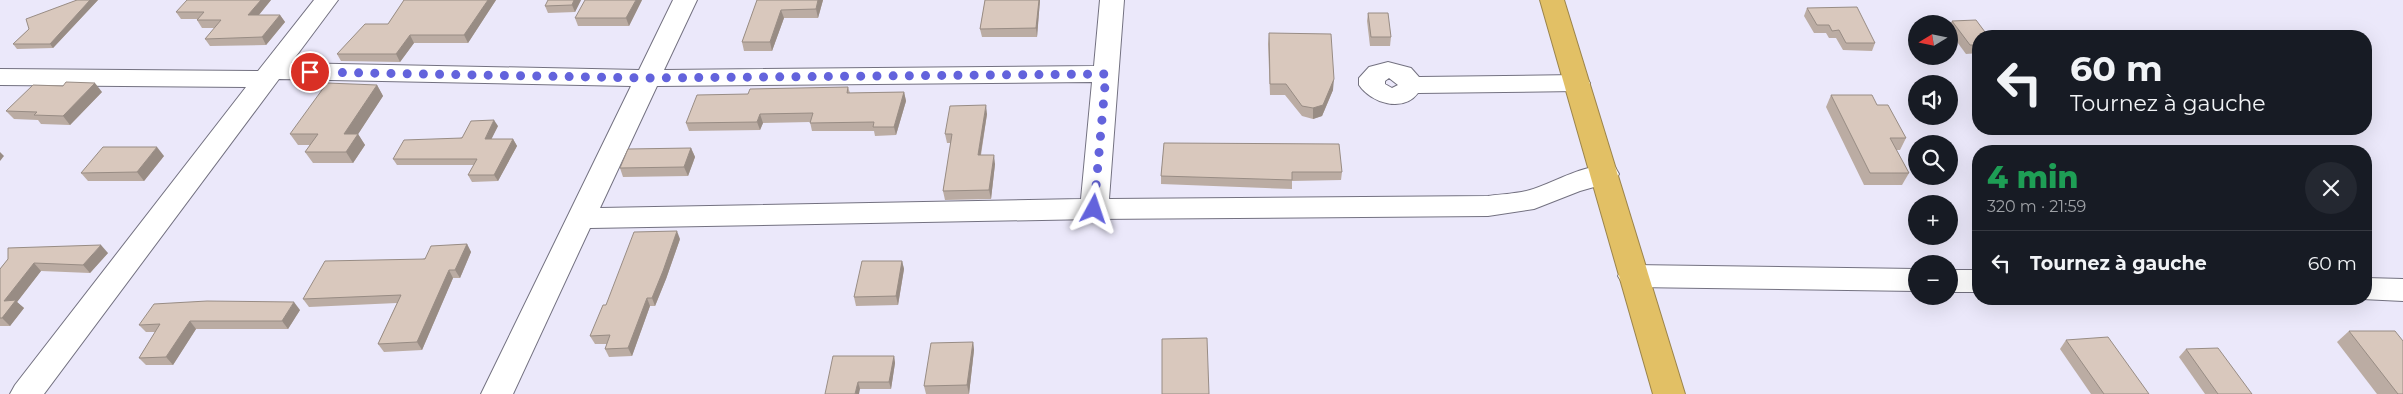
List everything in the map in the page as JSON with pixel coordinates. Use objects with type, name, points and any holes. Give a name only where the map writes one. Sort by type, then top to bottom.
[{"type":"highway","points":[[1552,0],[1669,394]]},
{"type":"street","points":[[26,394],[267,75],[326,0]]},
{"type":"street","points":[[497,394],[685,0]]},
{"type":"street","points":[[1094,209],[1112,0]]},
{"type":"street","points":[[0,77],[267,75],[648,78],[1106,74]]},
{"type":"street","points":[[1411,84],[1577,83]]},
{"type":"street","points":[[581,218],[1094,209],[1488,206],[1534,199],[1570,184],[1604,174]]},
{"type":"street","points":[[1633,276],[1908,280]]},
{"type":"street","points":[[1958,281],[1972,281]]},
{"type":"street","points":[[2372,289],[2403,290]]},
{"type":"building","points":[[77,0],[90,0],[50,44],[13,44],[29,29],[26,19]]},
{"type":"building","points":[[187,0],[261,0],[248,15],[280,15],[262,37],[205,39],[221,20],[197,20],[204,12],[176,12]]},
{"type":"building","points":[[404,0],[488,0],[464,35],[410,35],[396,54],[337,54],[365,24],[388,24]]},
{"type":"building","points":[[548,0],[574,0],[572,5],[545,6]]},
{"type":"building","points":[[585,0],[636,0],[626,18],[575,18]]},
{"type":"building","points":[[757,0],[818,0],[816,9],[781,10],[770,42],[742,42]]},
{"type":"building","points":[[985,0],[1039,0],[1036,28],[980,29]]},
{"type":"building","points":[[1857,7],[1875,43],[1846,43],[1839,30],[1832,31],[1829,25],[1817,25],[1807,8]]},
{"type":"building","points":[[1368,13],[1388,13],[1391,37],[1371,37]]},
{"type":"building","points":[[1976,20],[1984,30],[1972,30],[1972,45],[1970,45],[1958,29],[1958,21]]},
{"type":"building","points":[[1269,33],[1331,34],[1334,79],[1323,105],[1313,108],[1302,106],[1286,84],[1270,84]]},
{"type":"building","points":[[66,82],[95,83],[63,116],[34,115],[37,112],[6,111],[33,85],[63,86]]},
{"type":"building","points":[[327,83],[377,85],[344,134],[358,134],[346,152],[305,152],[318,134],[290,134]]},
{"type":"building","points":[[848,87],[847,93],[904,92],[894,127],[873,127],[874,122],[810,123],[813,113],[760,114],[757,122],[686,123],[697,95],[748,94],[750,89]]},
{"type":"building","points":[[1831,95],[1872,95],[1877,105],[1888,105],[1906,138],[1890,138],[1908,173],[1870,173]]},
{"type":"building","points":[[986,105],[978,155],[994,155],[989,190],[943,191],[952,134],[945,134],[950,106]]},
{"type":"building","points":[[494,120],[485,139],[513,139],[494,175],[468,175],[477,159],[393,159],[404,140],[462,138],[471,121]]},
{"type":"building","points":[[1164,143],[1339,144],[1342,172],[1292,172],[1292,180],[1161,176]]},
{"type":"building","points":[[103,147],[157,147],[137,172],[81,173]]},
{"type":"building","points":[[691,148],[684,167],[620,168],[628,149]]},
{"type":"building","points":[[677,231],[652,298],[647,298],[628,348],[605,349],[610,335],[590,336],[603,305],[606,305],[634,232]]},
{"type":"building","points":[[467,244],[455,270],[449,270],[417,342],[378,344],[401,295],[303,299],[325,261],[425,259],[431,246]]},
{"type":"building","points":[[101,245],[83,265],[34,263],[4,301],[16,300],[0,318],[0,269],[8,259],[8,248]]},
{"type":"building","points":[[862,261],[902,261],[896,296],[854,297]]},
{"type":"building","points":[[207,301],[294,302],[282,321],[190,321],[166,357],[139,358],[160,324],[139,325],[154,304]]},
{"type":"building","points":[[2349,331],[2395,331],[2403,341],[2403,394],[2398,394]]},
{"type":"building","points":[[2108,337],[2149,394],[2104,394],[2066,340]]},
{"type":"building","points":[[1207,338],[1209,394],[1162,394],[1162,339]]},
{"type":"building","points":[[973,342],[967,385],[924,386],[931,343]]},
{"type":"building","points":[[2218,348],[2252,394],[2218,394],[2186,349]]},
{"type":"building","points":[[833,356],[894,356],[889,382],[858,382],[855,394],[825,394]]},
{"type":"route","points":[[310,72],[648,78],[1106,74],[1094,209]]}]
